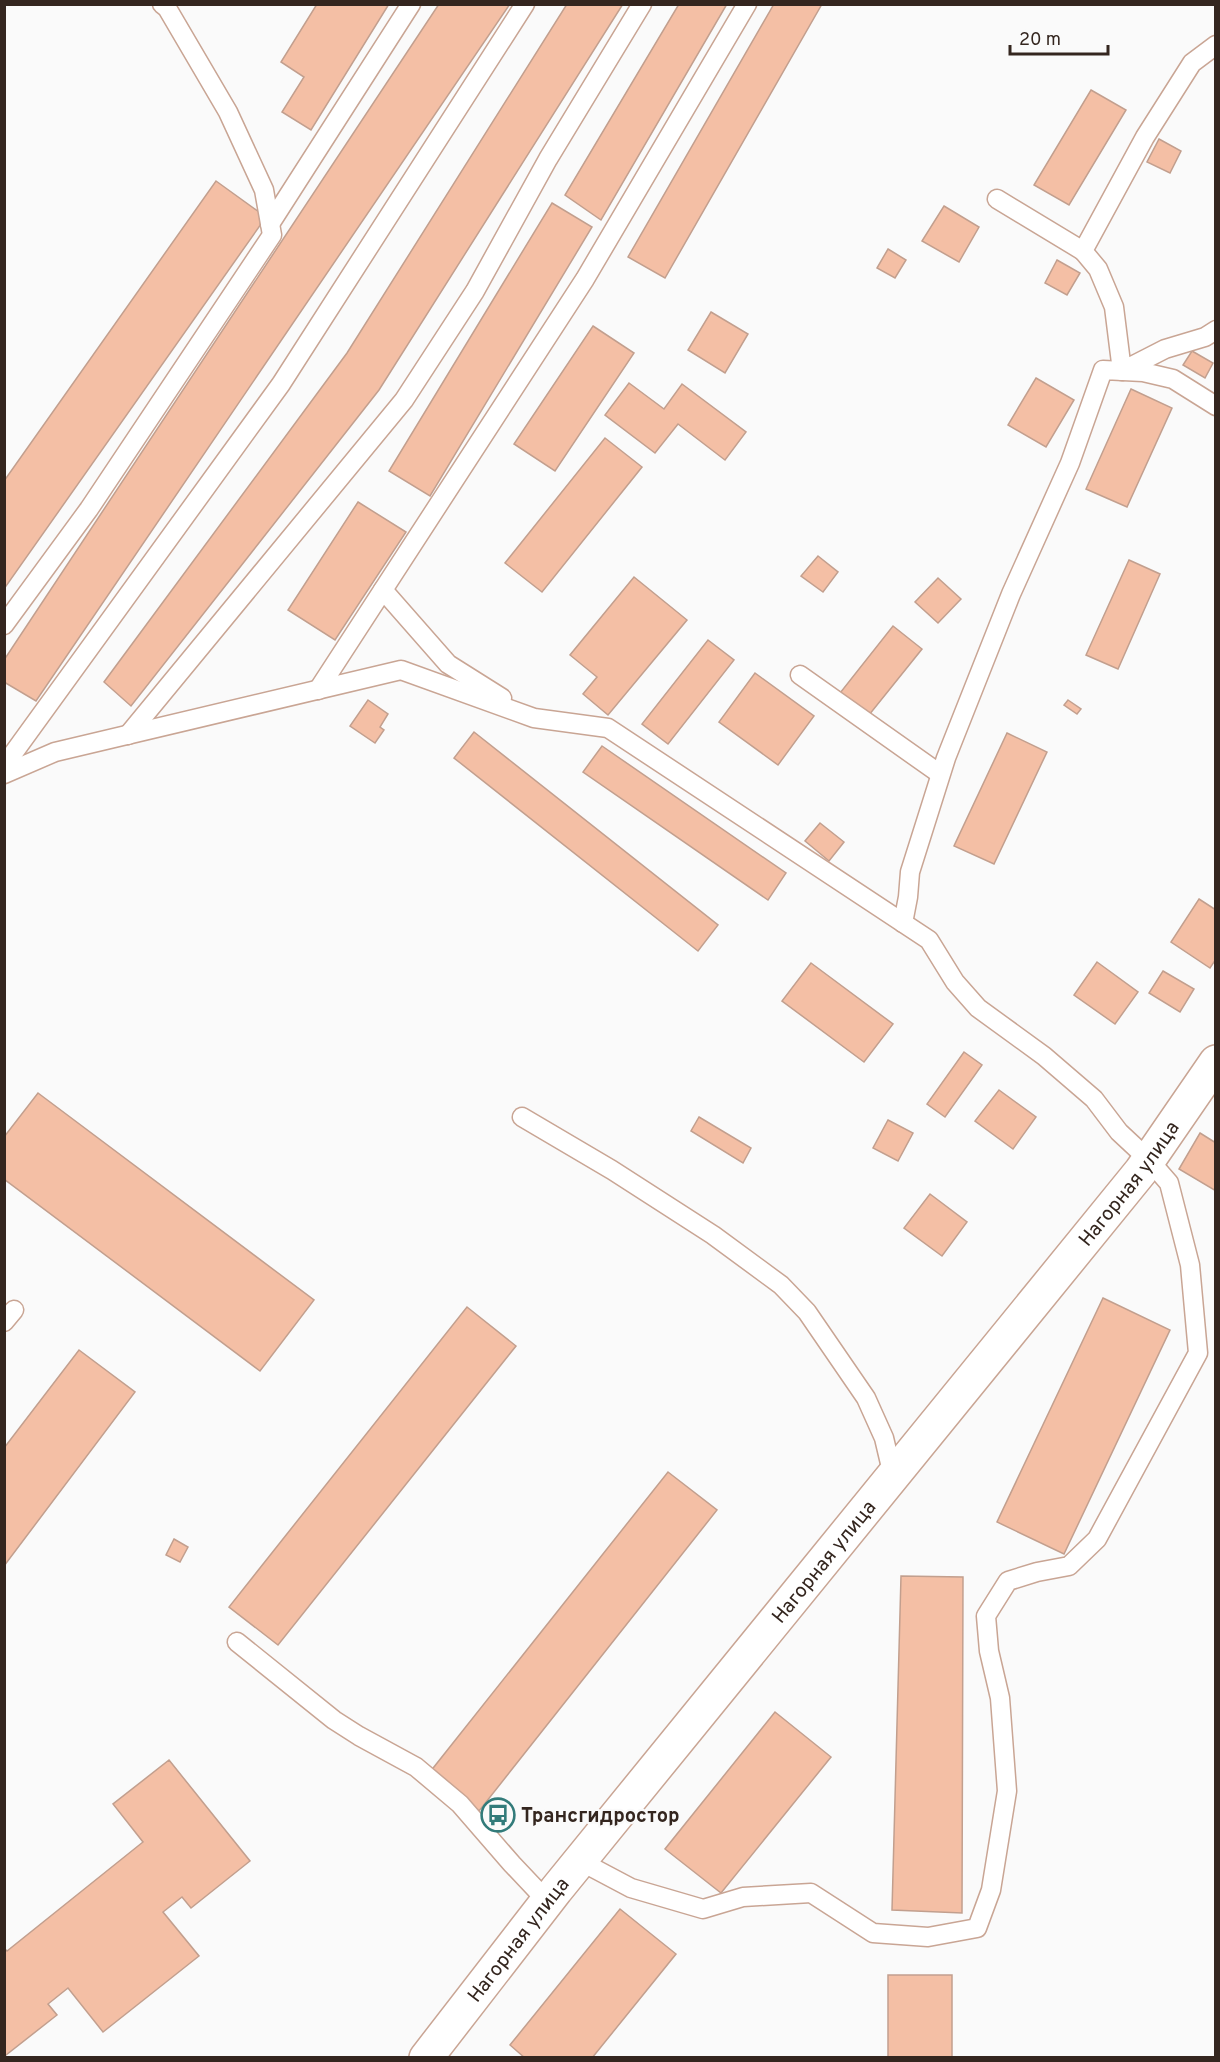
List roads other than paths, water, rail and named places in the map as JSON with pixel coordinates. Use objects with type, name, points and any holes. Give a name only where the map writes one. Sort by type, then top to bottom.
[{"type":"street","name":"Нагорная улица","points":[[428,2057],[580,1861],[1149,1160],[1215,1062]]},
{"type":"lane","points":[[4,625],[90,509],[272,235],[264,190],[228,112],[162,4]]},
{"type":"lane","points":[[270,224],[411,4]]},
{"type":"lane","points":[[4,766],[280,384],[525,4]]},
{"type":"lane","points":[[128,735],[404,400],[475,291],[548,159],[642,4]]},
{"type":"lane","points":[[318,690],[585,279],[747,4]]},
{"type":"lane","points":[[1083,251],[1145,137],[1192,63],[1215,45]]},
{"type":"lane","points":[[998,199],[1083,251],[1098,269],[1114,307],[1122,371]]},
{"type":"lane","points":[[1122,371],[1165,349],[1205,337],[1215,330]]},
{"type":"lane","points":[[903,923],[910,872],[940,774],[1007,605],[1070,463],[1103,370],[1143,372],[1173,379],[1215,406]]},
{"type":"lane","points":[[383,590],[448,664],[534,718]]},
{"type":"lane","points":[[4,774],[55,752],[401,670],[534,718],[608,728],[929,940],[955,982],[978,1008],[1044,1056],[1094,1099],[1119,1132],[1149,1160],[1169,1183],[1190,1265],[1198,1353],[1097,1539],[1070,1566],[1037,1572],[1008,1581],[986,1616],[989,1651],[1000,1698],[1007,1791],[991,1890],[977,1928],[928,1937],[873,1933],[811,1893],[743,1897],[703,1909],[631,1888],[580,1861]]},
{"type":"lane","points":[[800,675],[940,774]]},
{"type":"lane","points":[[522,1117],[612,1170],[713,1235],[781,1285],[807,1312],[866,1398],[884,1437],[893,1476]]},
{"type":"lane","points":[[237,1642],[334,1719],[359,1736],[416,1767],[460,1804],[512,1864],[548,1901]]},
{"type":"place","name":"Трансгидростор","points":[[498,1815]]}]
